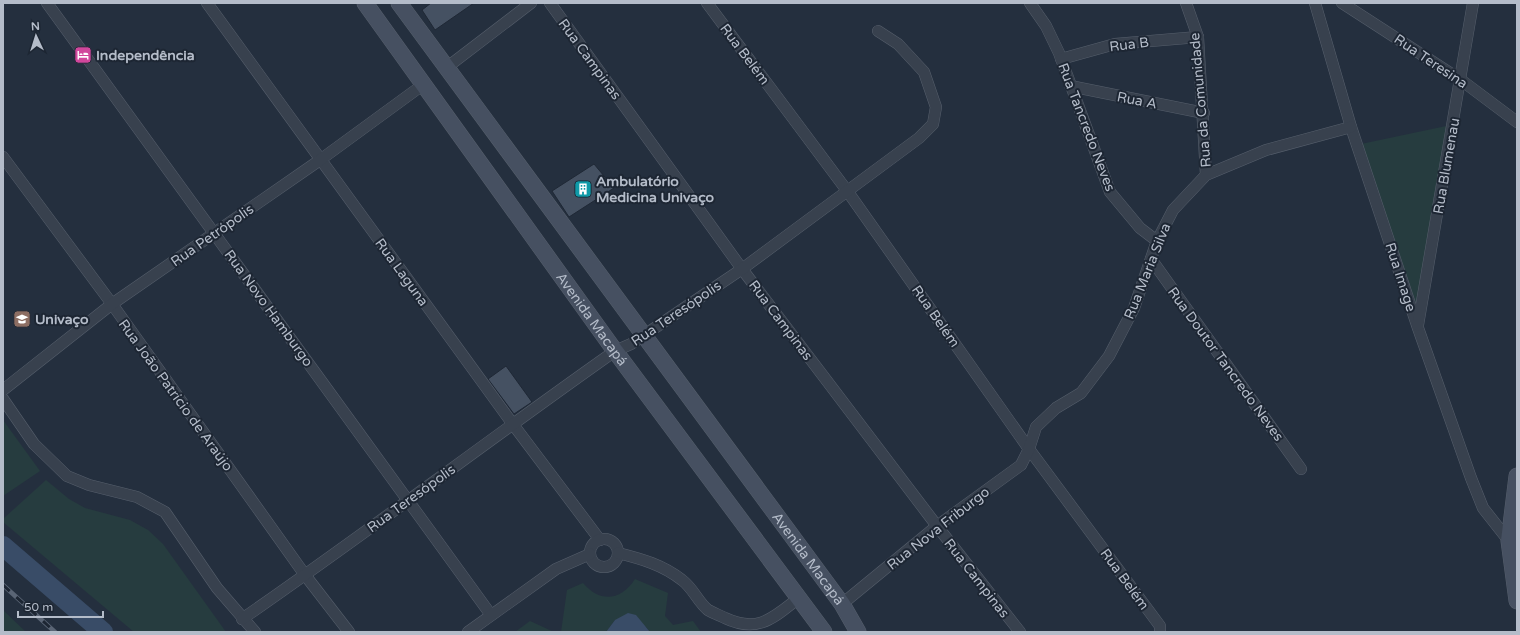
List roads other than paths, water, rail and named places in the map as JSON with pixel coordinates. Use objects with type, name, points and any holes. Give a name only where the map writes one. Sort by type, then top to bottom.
[{"type":"main road","name":"Avenida Macapá","points":[[365,3],[615,351],[800,597],[824,632]]},
{"type":"main road","name":"Avenida Macapá","points":[[399,3],[842,604],[858,632]]},
{"type":"main road","points":[[1517,476],[1509,542],[1517,600]]},
{"type":"street","name":"Rua Novo Hamburgo","points":[[47,3],[409,501],[490,615]]},
{"type":"street","name":"Rua Laguna","points":[[207,3],[512,423],[600,540]]},
{"type":"street","points":[[446,68],[531,3]]},
{"type":"street","name":"Rua Campinas","points":[[550,3],[742,269],[937,526],[1020,632]]},
{"type":"street","name":"Rua Belém","points":[[707,3],[848,192],[1029,449],[1160,626],[1160,632]]},
{"type":"street","name":"Rua Tancredo Neves","points":[[1030,3],[1046,26],[1061,59],[1110,192],[1140,228],[1158,241]]},
{"type":"street","name":"Rua da Comunidade","points":[[1186,3],[1198,37],[1204,113],[1206,175]]},
{"type":"street","name":"Rua Image","points":[[1315,3],[1351,127],[1418,328],[1471,478],[1483,508],[1509,542]]},
{"type":"street","name":"Rua Teresina","points":[[1342,3],[1461,80],[1517,122]]},
{"type":"street","name":"Rua Blumenau","points":[[1418,328],[1473,3]]},
{"type":"street","name":"Rua Teresópolis","points":[[242,619],[409,501],[512,423],[615,351],[644,335],[742,269],[919,138],[933,124],[936,107],[924,72],[898,44],[878,31]]},
{"type":"street","name":"Rua B","points":[[1061,59],[1115,44],[1198,37]]},
{"type":"street","name":"Rua Petrópolis","points":[[3,390],[112,304],[320,160],[424,84]]},
{"type":"street","name":"Rua A","points":[[1070,86],[1204,113]]},
{"type":"street","name":"Rua Maria Silva","points":[[1029,449],[1036,427],[1056,408],[1081,393],[1109,356],[1134,308],[1158,241],[1173,210],[1206,175],[1266,150],[1351,127]]},
{"type":"street","name":"Rua João Patrício de Araújo","points":[[3,157],[112,304],[305,575],[349,632]]},
{"type":"street","name":"Rua Doutor Tancredo Neves","points":[[1151,259],[1301,469]]},
{"type":"street","points":[[3,399],[34,444],[67,476],[88,485],[137,497],[165,512],[217,588],[242,619],[255,632]]},
{"type":"street","name":"Rua Nova Friburgo","points":[[842,604],[937,526],[1021,465],[1029,449]]},
{"type":"street","points":[[604,539],[613,542],[616,545],[618,553],[618,558],[612,565],[602,567],[594,562],[590,554],[593,545],[604,539]]},
{"type":"street","points":[[618,553],[646,560],[664,569],[684,581],[708,609],[737,623],[756,625],[772,619],[800,597]]},
{"type":"street","points":[[468,632],[556,569],[590,554]]},
{"type":"water","points":[[628,613],[636,615],[650,632],[606,632],[615,620]]},
{"type":"waterway","points":[[3,546],[103,632]]},
{"type":"railway","points":[[3,585],[55,632]]},
{"type":"place","name":"Independência","points":[[83,55]]},
{"type":"place","name":"Ambulatório Medicina Univaço","points":[[583,189]]},
{"type":"place","name":"Univaço","points":[[22,319]]}]
